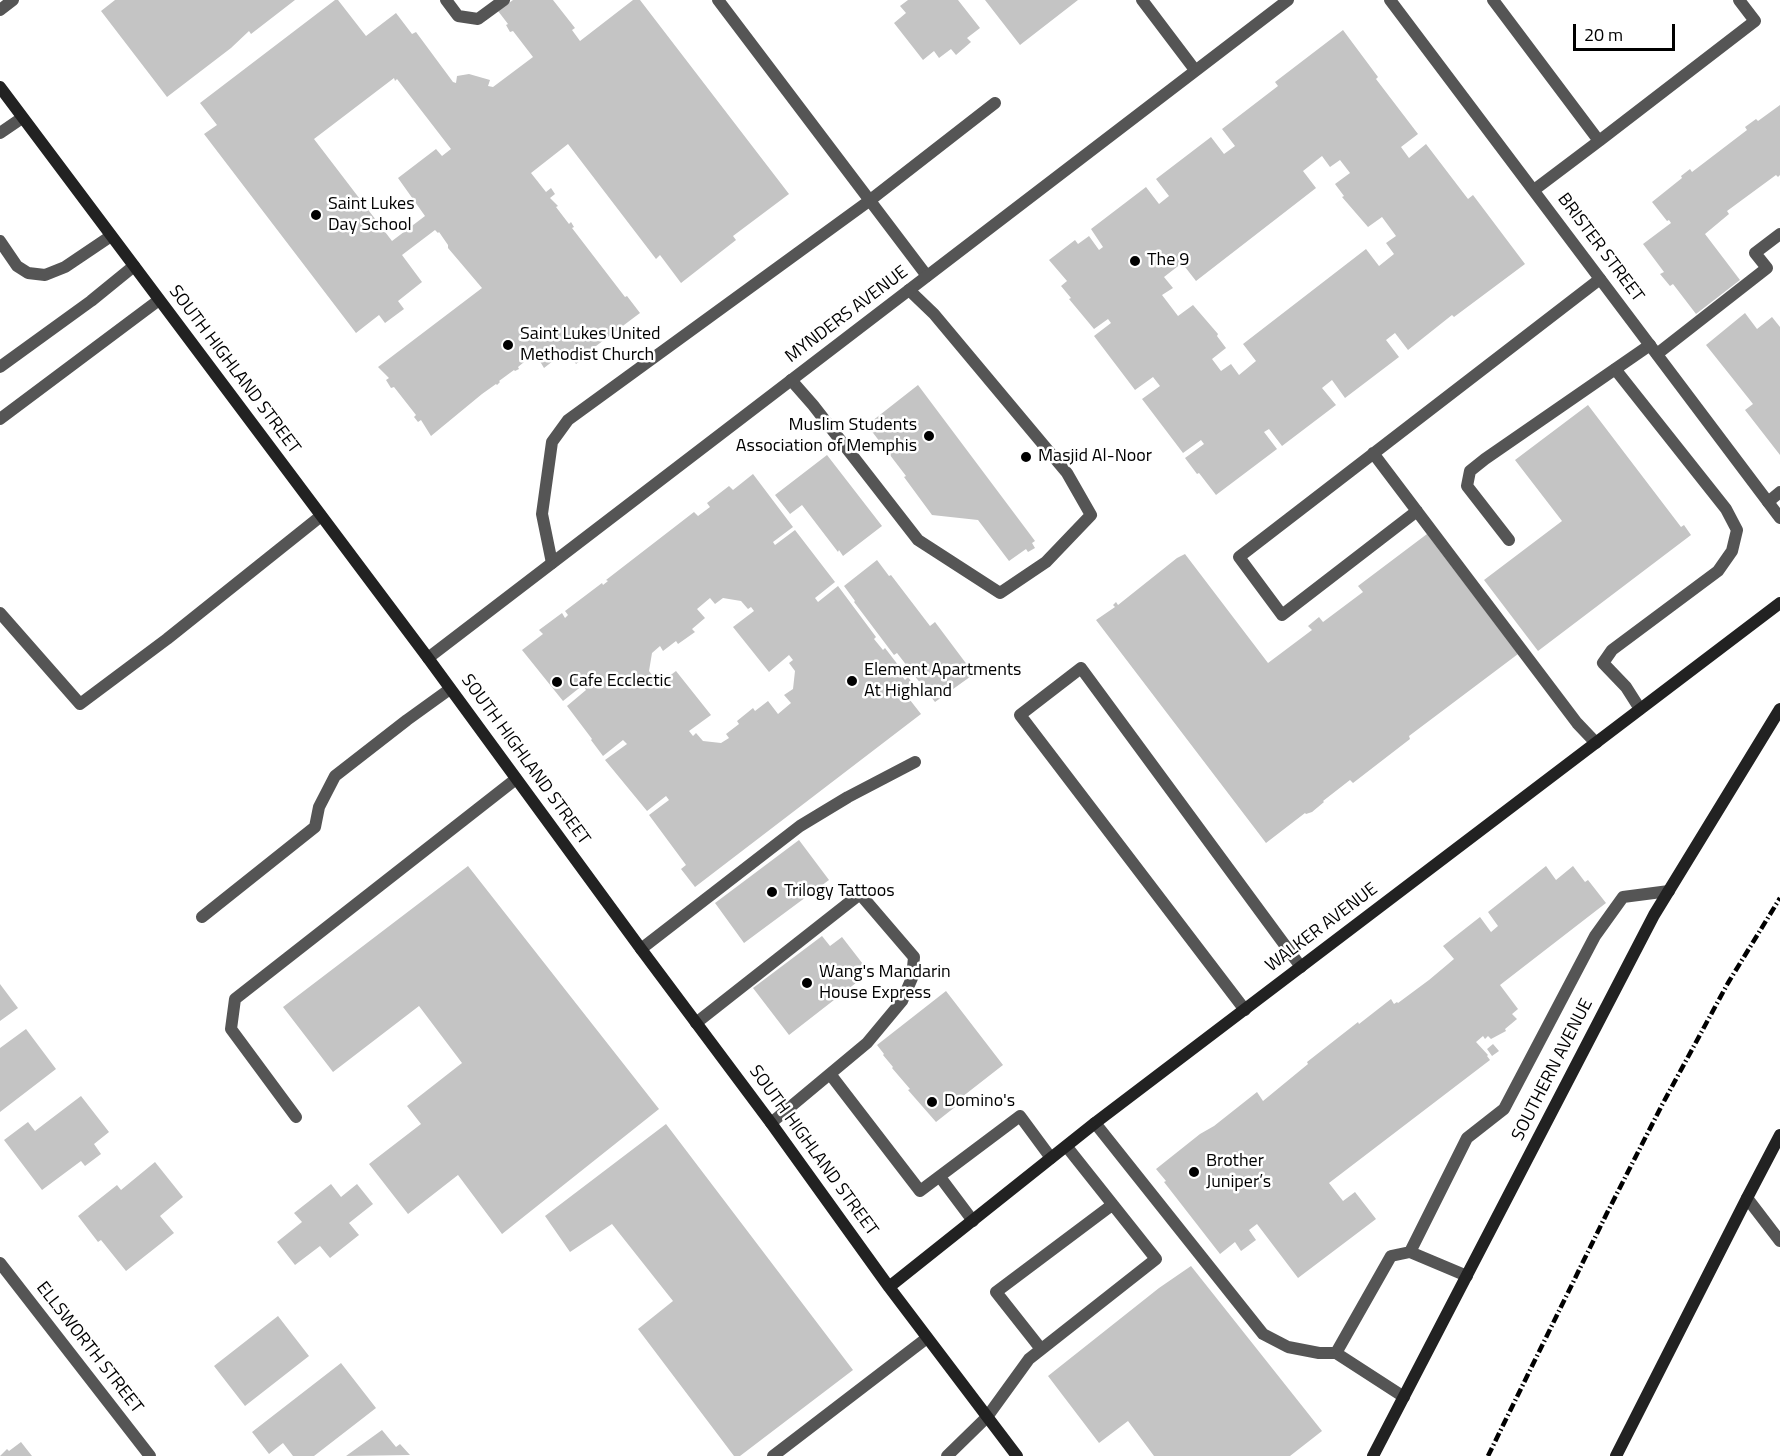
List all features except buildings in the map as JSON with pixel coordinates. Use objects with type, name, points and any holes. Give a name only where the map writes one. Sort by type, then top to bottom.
[{"type":"street","points":[[0,10],[14,0]]},
{"type":"street","points":[[446,0],[458,16],[478,20],[504,0]]},
{"type":"street","points":[[718,0],[927,276]]},
{"type":"street","points":[[1142,0],[1195,70]]},
{"type":"street","name":"MYNDERS AVENUE","points":[[428,658],[1288,0]]},
{"type":"street","name":"BRISTER STREET","points":[[1390,0],[1780,518]]},
{"type":"street","points":[[1493,0],[1599,141]]},
{"type":"street","points":[[1534,190],[1755,21],[1739,0]]},
{"type":"street","name":"SOUTH HIGHLAND STREET","points":[[0,87],[428,658],[889,1287],[1017,1456]]},
{"type":"street","points":[[552,563],[542,514],[552,442],[568,420],[869,201],[995,103]]},
{"type":"street","points":[[0,133],[22,118]]},
{"type":"street","points":[[1509,540],[1467,486],[1470,471],[1615,369],[1653,350],[1767,268],[1755,254],[1780,234]]},
{"type":"street","points":[[0,241],[17,266],[28,273],[45,275],[65,267],[111,236]]},
{"type":"street","points":[[0,367],[91,301],[134,266]]},
{"type":"street","points":[[1417,511],[1282,615],[1239,557],[1600,279]]},
{"type":"street","points":[[791,380],[918,540],[1000,593],[1046,562],[1091,515],[1067,473],[934,314],[909,290]]},
{"type":"street","points":[[0,419],[159,300]]},
{"type":"street","points":[[1615,369],[1726,509],[1737,530],[1732,551],[1718,571],[1612,650],[1603,663],[1626,687],[1640,709]]},
{"type":"street","points":[[1372,453],[1577,723],[1596,743]]},
{"type":"street","points":[[1768,502],[1780,492]]},
{"type":"street","points":[[0,613],[80,704],[167,639],[321,516]]},
{"type":"street","name":"WALKER AVENUE","points":[[889,1287],[1095,1124],[1780,603]]},
{"type":"street","points":[[1245,1010],[1020,715],[1081,668],[1301,967]]},
{"type":"street","points":[[202,917],[315,827],[320,807],[335,776],[450,689]]},
{"type":"street","name":"SOUTHERN AVENUE","points":[[1373,1456],[1654,915],[1780,709]]},
{"type":"street","points":[[641,949],[800,826],[848,797],[915,762]]},
{"type":"street","points":[[296,1117],[231,1029],[235,999],[516,779]]},
{"type":"street","points":[[1410,1252],[1467,1138],[1504,1109],[1595,936],[1623,897],[1669,891]]},
{"type":"street","points":[[696,1023],[860,894],[914,957],[912,978],[902,1000],[867,1043],[771,1123]]},
{"type":"street","points":[[830,1074],[921,1191],[1020,1116],[1052,1158]]},
{"type":"street","points":[[1095,1124],[1263,1334],[1288,1347],[1319,1353],[1336,1353],[1404,1397]]},
{"type":"street","points":[[1616,1456],[1780,1135]]},
{"type":"street","points":[[947,1456],[987,1416],[1029,1359],[1156,1259],[1067,1147]]},
{"type":"street","points":[[940,1177],[973,1221]]},
{"type":"street","points":[[1746,1198],[1780,1241]]},
{"type":"street","points":[[1041,1349],[996,1292],[1112,1205]]},
{"type":"street","points":[[1336,1353],[1391,1256],[1410,1252],[1467,1276]]},
{"type":"street","name":"ELLSWORTH STREET","points":[[0,1263],[150,1456]]},
{"type":"street","points":[[773,1456],[927,1338]]},
{"type":"railway","points":[[1488,1456],[1662,1105],[1728,983],[1780,898]]},
{"type":"place","name":"Saint Lukes Day School","points":[[316,215]]},
{"type":"place","name":"The 9","points":[[1135,261]]},
{"type":"place","name":"Saint Lukes United Methodist Church","points":[[508,345]]},
{"type":"place","name":"Muslim Students Association of Memphis","points":[[929,436]]},
{"type":"place","name":"Masjid Al-Noor","points":[[1026,457]]},
{"type":"place","name":"Element Apartments At Highland","points":[[852,681]]},
{"type":"place","name":"Cafe Ecclectic","points":[[557,682]]},
{"type":"place","name":"Trilogy Tattoos","points":[[772,892]]},
{"type":"place","name":"Wang's Mandarin House Express","points":[[807,983]]},
{"type":"place","name":"Domino's","points":[[932,1102]]},
{"type":"place","name":"Brother Juniper’s","points":[[1194,1172]]}]
